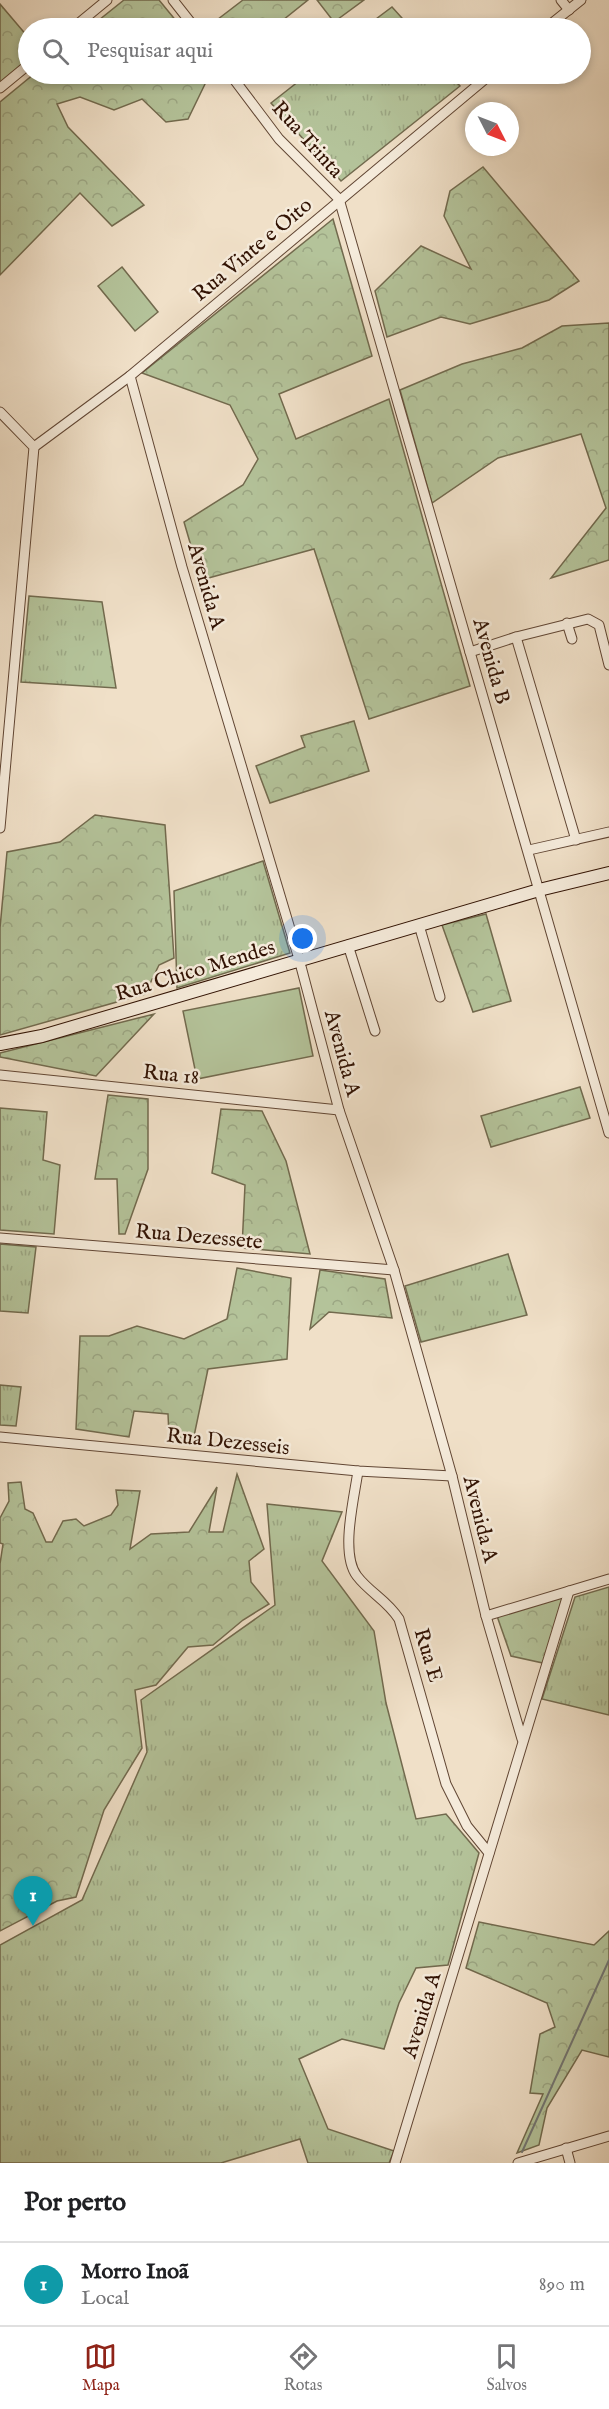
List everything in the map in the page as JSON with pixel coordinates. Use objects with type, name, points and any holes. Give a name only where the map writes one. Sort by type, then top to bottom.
[{"type":"main road","name":"Rua Chico Mendes","points":[[0,1044],[42,1036],[539,890],[609,873]]},
{"type":"street","points":[[85,18],[107,0]]},
{"type":"street","points":[[173,0],[187,18]]},
{"type":"street","points":[[561,0],[569,10]]},
{"type":"street","points":[[559,18],[581,0]]},
{"type":"street","points":[[0,88],[18,73]]},
{"type":"street","name":"Rua Trinta","points":[[238,84],[279,139],[339,199]]},
{"type":"street","name":"Rua Vinte e Oito","points":[[34,447],[130,376],[339,199],[480,84]]},
{"type":"street","name":"Avenida B","points":[[339,199],[609,1133]]},
{"type":"street","name":"Avenida A","points":[[130,376],[182,567],[299,960],[339,1110],[394,1270],[452,1476],[486,1616],[522,1739]]},
{"type":"street","points":[[0,412],[34,447],[0,828]]},
{"type":"street","points":[[470,652],[516,637],[588,619],[599,625],[609,665]]},
{"type":"street","points":[[567,623],[572,639]]},
{"type":"street","points":[[516,637],[576,840]]},
{"type":"street","points":[[529,850],[609,832]]},
{"type":"street","points":[[419,925],[440,997]]},
{"type":"street","points":[[348,945],[375,1031]]},
{"type":"street","name":"Rua 18","points":[[0,1074],[339,1110]]},
{"type":"street","name":"Rua Dezessete","points":[[0,1238],[394,1270]]},
{"type":"street","name":"Rua Dezesseis","points":[[0,1437],[358,1471],[452,1476]]},
{"type":"street","name":"Rua E","points":[[358,1471],[349,1539],[350,1561],[358,1578],[383,1598],[399,1619],[446,1784],[467,1826],[489,1853]]},
{"type":"street","points":[[486,1616],[609,1579]]},
{"type":"street","name":"Avenida A","points":[[395,2163],[522,1739],[569,1591]]},
{"type":"street","points":[[518,2163],[609,2136]]},
{"type":"street","points":[[566,2148],[570,2163]]},
{"type":"green space","points":[[124,0],[159,0],[174,18],[102,18]]},
{"type":"green space","points":[[243,0],[308,0],[286,18],[219,18]]},
{"type":"green space","points":[[317,0],[364,0],[339,18],[331,18]]},
{"type":"green space","points":[[0,4],[18,25],[18,70],[0,85]]},
{"type":"green space","points":[[392,7],[402,18],[377,18]]},
{"type":"green space","points":[[22,84],[205,84],[188,119],[166,122],[142,99],[114,110],[80,97],[57,104],[68,127],[144,205],[112,226],[80,193],[0,275],[0,102]]},
{"type":"green space","points":[[295,84],[458,84],[460,86],[341,181],[271,103]]},
{"type":"green space","points":[[483,167],[579,281],[549,300],[470,324],[441,317],[387,337],[375,291],[421,246],[471,269],[444,216],[450,191]]},
{"type":"green space","points":[[333,219],[372,356],[279,394],[296,439],[389,399],[470,686],[369,719],[314,549],[201,580],[184,522],[243,485],[258,459],[230,405],[142,373]]},
{"type":"green space","points":[[122,267],[158,312],[135,331],[98,286]]},
{"type":"green space","points":[[609,323],[609,560],[551,578],[606,508],[581,434],[498,458],[432,503],[400,390],[462,364],[522,348],[562,326]]},
{"type":"green space","points":[[29,596],[102,602],[116,688],[21,682]]},
{"type":"green space","points":[[354,721],[369,771],[270,803],[256,766],[305,747],[301,736]]},
{"type":"green space","points":[[95,815],[165,825],[174,958],[159,965],[145,994],[0,1035],[0,928],[7,852],[60,842]]},
{"type":"green space","points":[[263,861],[290,953],[177,988],[174,891]]},
{"type":"green space","points":[[486,914],[511,1001],[473,1012],[442,925]]},
{"type":"green space","points":[[299,988],[313,1056],[197,1079],[183,1011]]},
{"type":"green space","points":[[154,1014],[96,1076],[0,1057],[0,1053]]},
{"type":"green space","points":[[580,1087],[590,1118],[491,1147],[481,1116]]},
{"type":"green space","points":[[108,1095],[148,1099],[148,1169],[125,1234],[119,1234],[117,1179],[95,1179]]},
{"type":"green space","points":[[0,1108],[47,1112],[43,1160],[60,1165],[54,1234],[0,1230]]},
{"type":"green space","points":[[221,1109],[262,1111],[286,1161],[310,1254],[242,1248],[245,1185],[212,1173]]},
{"type":"green space","points":[[0,1244],[36,1247],[28,1313],[0,1311]]},
{"type":"green space","points":[[508,1254],[527,1315],[421,1342],[405,1286]]},
{"type":"green space","points":[[237,1268],[291,1278],[287,1359],[208,1369],[193,1441],[169,1435],[168,1414],[134,1411],[129,1437],[76,1429],[80,1336],[109,1336],[137,1326],[184,1339],[227,1319]]},
{"type":"green space","points":[[320,1270],[385,1279],[392,1318],[329,1312],[310,1329]]},
{"type":"green space","points":[[0,1385],[21,1387],[16,1426],[0,1425]]},
{"type":"green space","points":[[237,1474],[264,1549],[249,1561],[251,1582],[269,1604],[243,1620],[213,1645],[188,1647],[156,1685],[135,1690],[142,1748],[104,1810],[76,1897],[57,1901],[0,1931],[0,1564],[3,1544],[0,1543],[0,1518],[9,1501],[8,1483],[21,1482],[25,1509],[33,1513],[46,1542],[52,1542],[63,1521],[76,1519],[84,1526],[111,1515],[118,1505],[116,1490],[140,1491],[130,1549],[151,1534],[189,1532],[217,1487],[209,1532],[223,1532]]},
{"type":"green space","points":[[267,1504],[342,1512],[322,1561],[374,1631],[386,1703],[416,1819],[446,1814],[479,1853],[448,1965],[416,1968],[399,2003],[384,2049],[342,2039],[299,2059],[328,2129],[394,2151],[389,2163],[308,2163],[300,2139],[221,2163],[0,2163],[0,1945],[82,1900],[147,1752],[141,1700],[275,1605]]},
{"type":"green space","points":[[609,1587],[609,1715],[542,1699],[575,1597]]},
{"type":"green space","points":[[563,1596],[543,1663],[511,1656],[497,1616]]},
{"type":"green space","points":[[479,1922],[594,1945],[609,1931],[609,2057],[582,2050],[547,2108],[539,2145],[517,2153],[543,2094],[530,2093],[540,2034],[555,2027],[547,2003],[466,1968]]},
{"type":"waterway","points":[[522,2152],[609,1960]]},
{"type":"place","name":"Morro Inoã","points":[[33,1926]]}]
